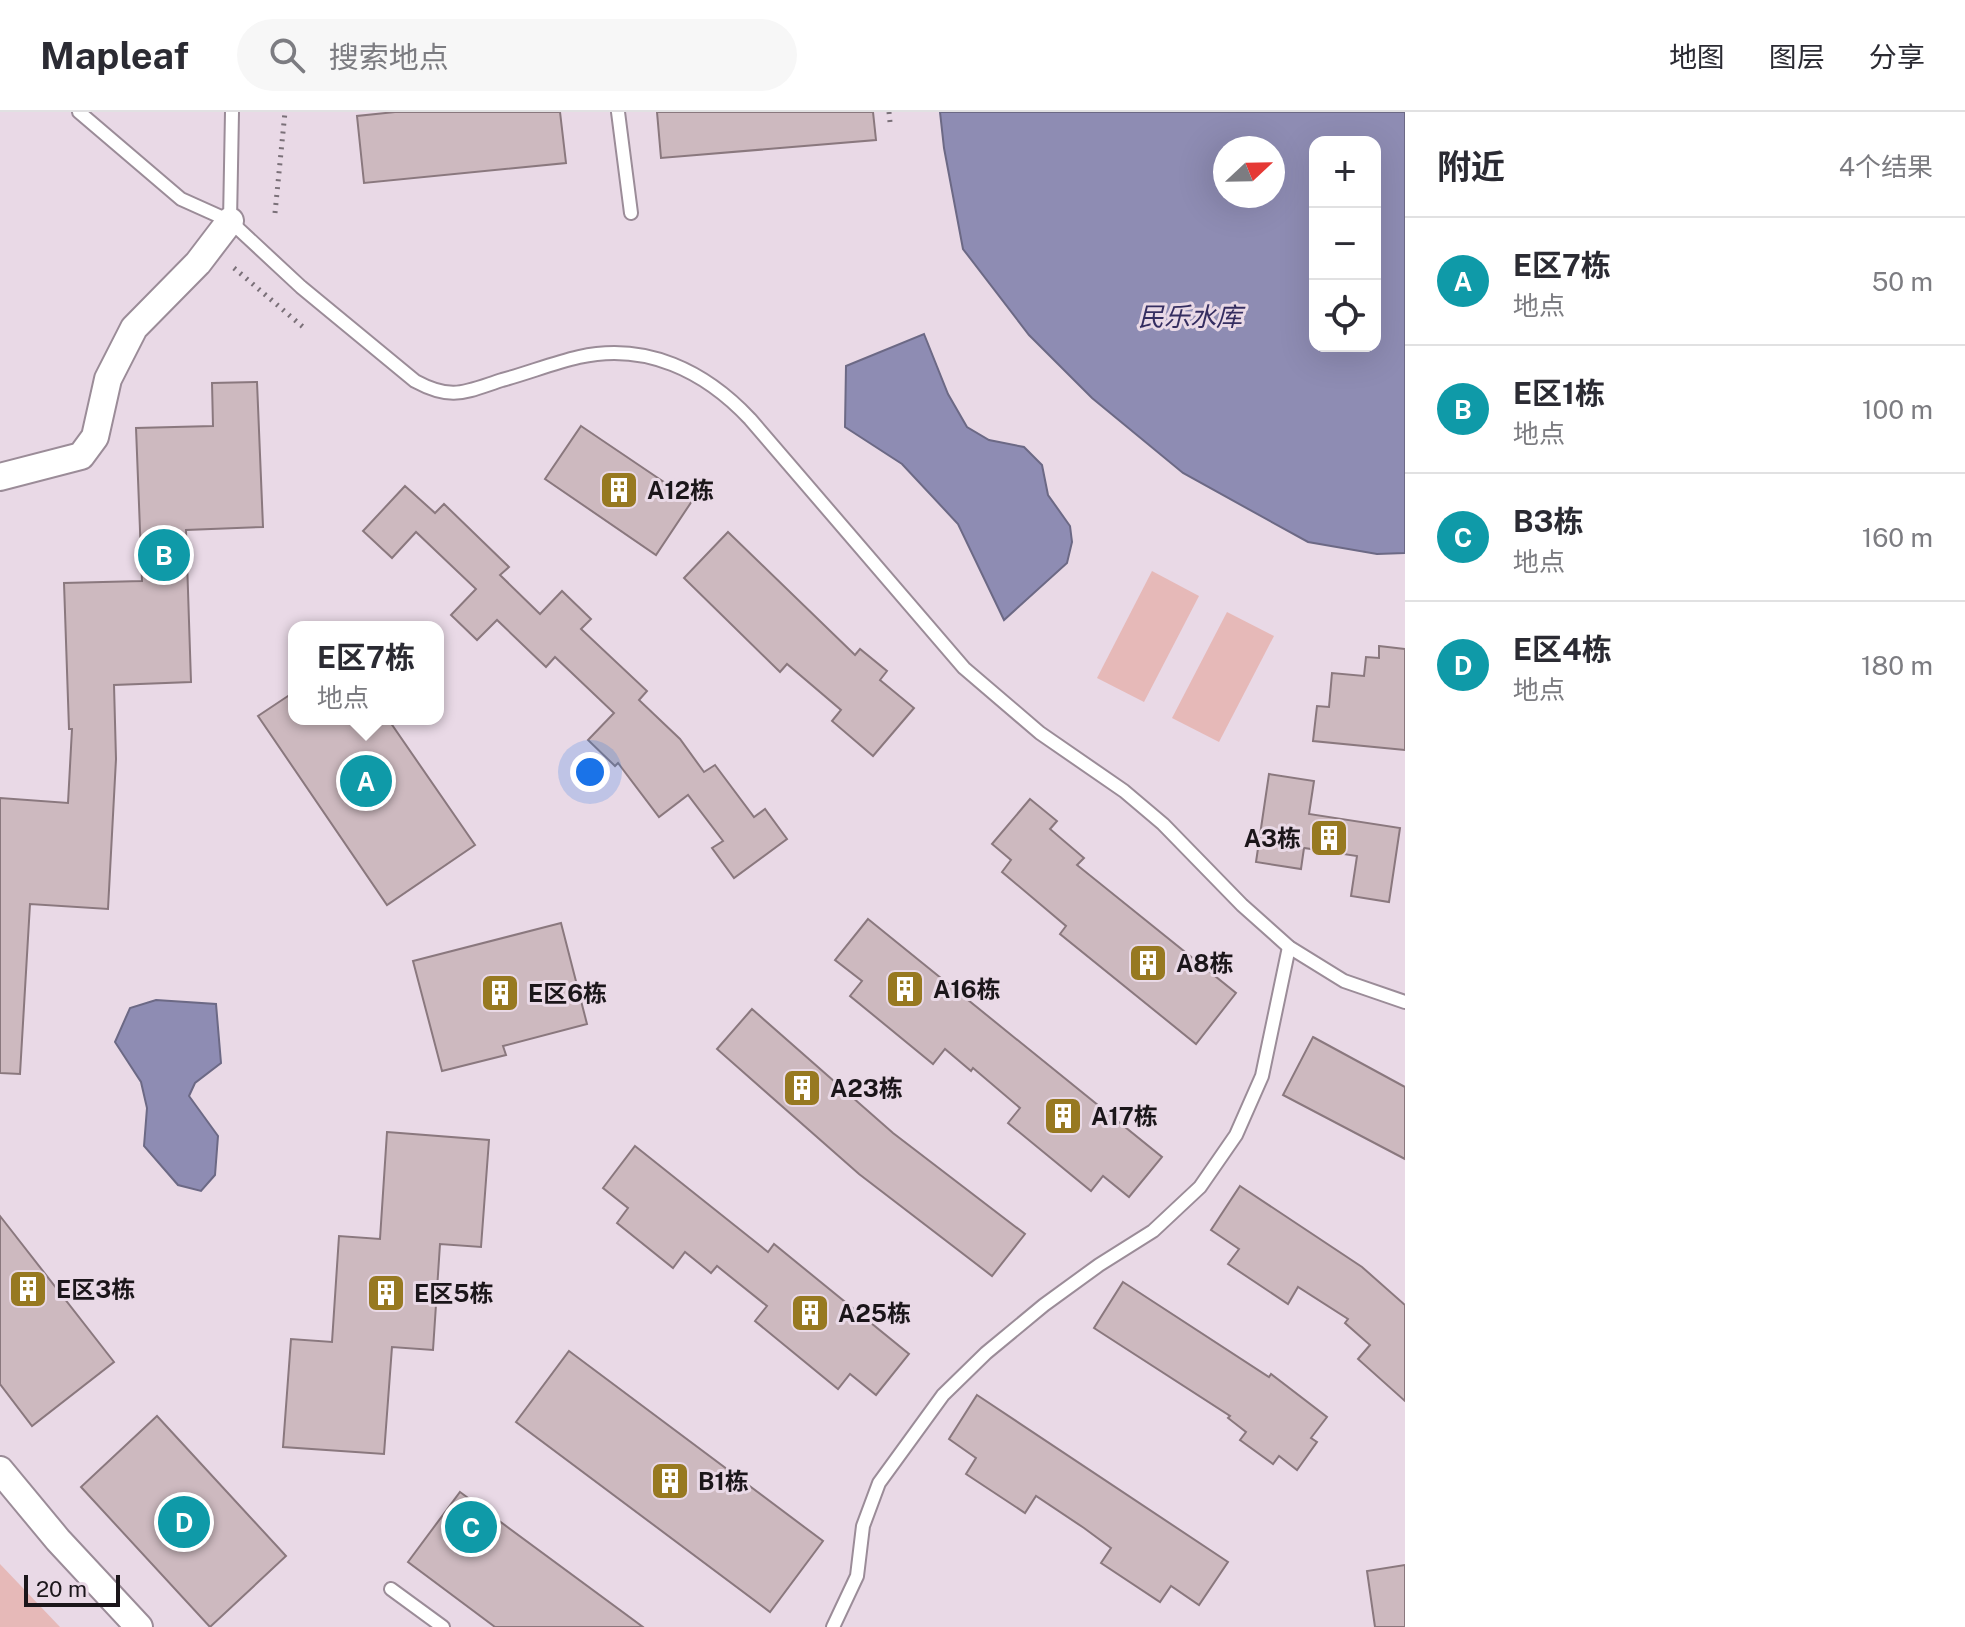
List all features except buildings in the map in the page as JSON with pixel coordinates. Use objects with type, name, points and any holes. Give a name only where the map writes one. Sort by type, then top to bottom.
[{"type":"street","points":[[0,477],[81,456],[95,437],[108,379],[134,328],[198,263],[230,221]]},
{"type":"street","points":[[0,1470],[58,1540],[139,1627]]},
{"type":"lane","points":[[79,112],[181,199],[230,221],[324,306],[415,381],[435,392],[458,394],[579,357],[606,353],[660,359],[686,368],[710,382],[750,419],[964,668],[1040,733],[1124,791],[1163,824],[1242,905],[1289,947],[1344,981],[1405,1002]]},
{"type":"lane","points":[[230,221],[232,112]]},
{"type":"lane","points":[[618,112],[631,213]]},
{"type":"lane","points":[[833,1627],[857,1576],[863,1526],[879,1483],[943,1395],[986,1353],[1044,1305],[1153,1231],[1200,1187],[1236,1135],[1262,1076],[1289,947]]},
{"type":"lane","points":[[391,1589],[443,1627]]},
{"type":"path","points":[[275,213],[285,112]]},
{"type":"path","points":[[889,112],[890,122]]},
{"type":"path","points":[[234,268],[303,327]]},
{"type":"shaded area","points":[[1152,571],[1199,596],[1144,702],[1097,678]]},
{"type":"shaded area","points":[[1227,612],[1274,636],[1219,742],[1172,718]]},
{"type":"shaded area","points":[[0,1564],[60,1627],[0,1627]]},
{"type":"water","name":"民乐水库","points":[[940,112],[1405,112],[1405,553],[1377,554],[1308,542],[1183,473],[1092,398],[1029,335],[963,249]]},
{"type":"water","points":[[924,334],[948,394],[967,427],[989,440],[1024,447],[1042,465],[1048,495],[1070,526],[1072,542],[1067,563],[1004,620],[958,524],[902,464],[845,427],[846,366]]},
{"type":"water","points":[[156,1000],[216,1004],[221,1063],[195,1083],[189,1096],[218,1136],[215,1175],[201,1191],[178,1185],[144,1146],[147,1108],[141,1082],[115,1042],[130,1008]]},
{"type":"place","name":"A12栋","points":[[619,490]]},
{"type":"place","name":"E区1栋","points":[[164,555]]},
{"type":"place","name":"E区7栋","points":[[366,781]]},
{"type":"place","name":"A3栋","points":[[1329,838]]},
{"type":"place","name":"A8栋","points":[[1148,963]]},
{"type":"place","name":"A16栋","points":[[905,989]]},
{"type":"place","name":"E区6栋","points":[[500,993]]},
{"type":"place","name":"A23栋","points":[[802,1088]]},
{"type":"place","name":"A17栋","points":[[1063,1116]]},
{"type":"place","name":"E区3栋","points":[[28,1289]]},
{"type":"place","name":"E区5栋","points":[[386,1293]]},
{"type":"place","name":"A25栋","points":[[810,1313]]},
{"type":"place","name":"B1栋","points":[[670,1481]]},
{"type":"place","name":"E区4栋","points":[[184,1522]]},
{"type":"place","name":"B3栋","points":[[471,1527]]}]
